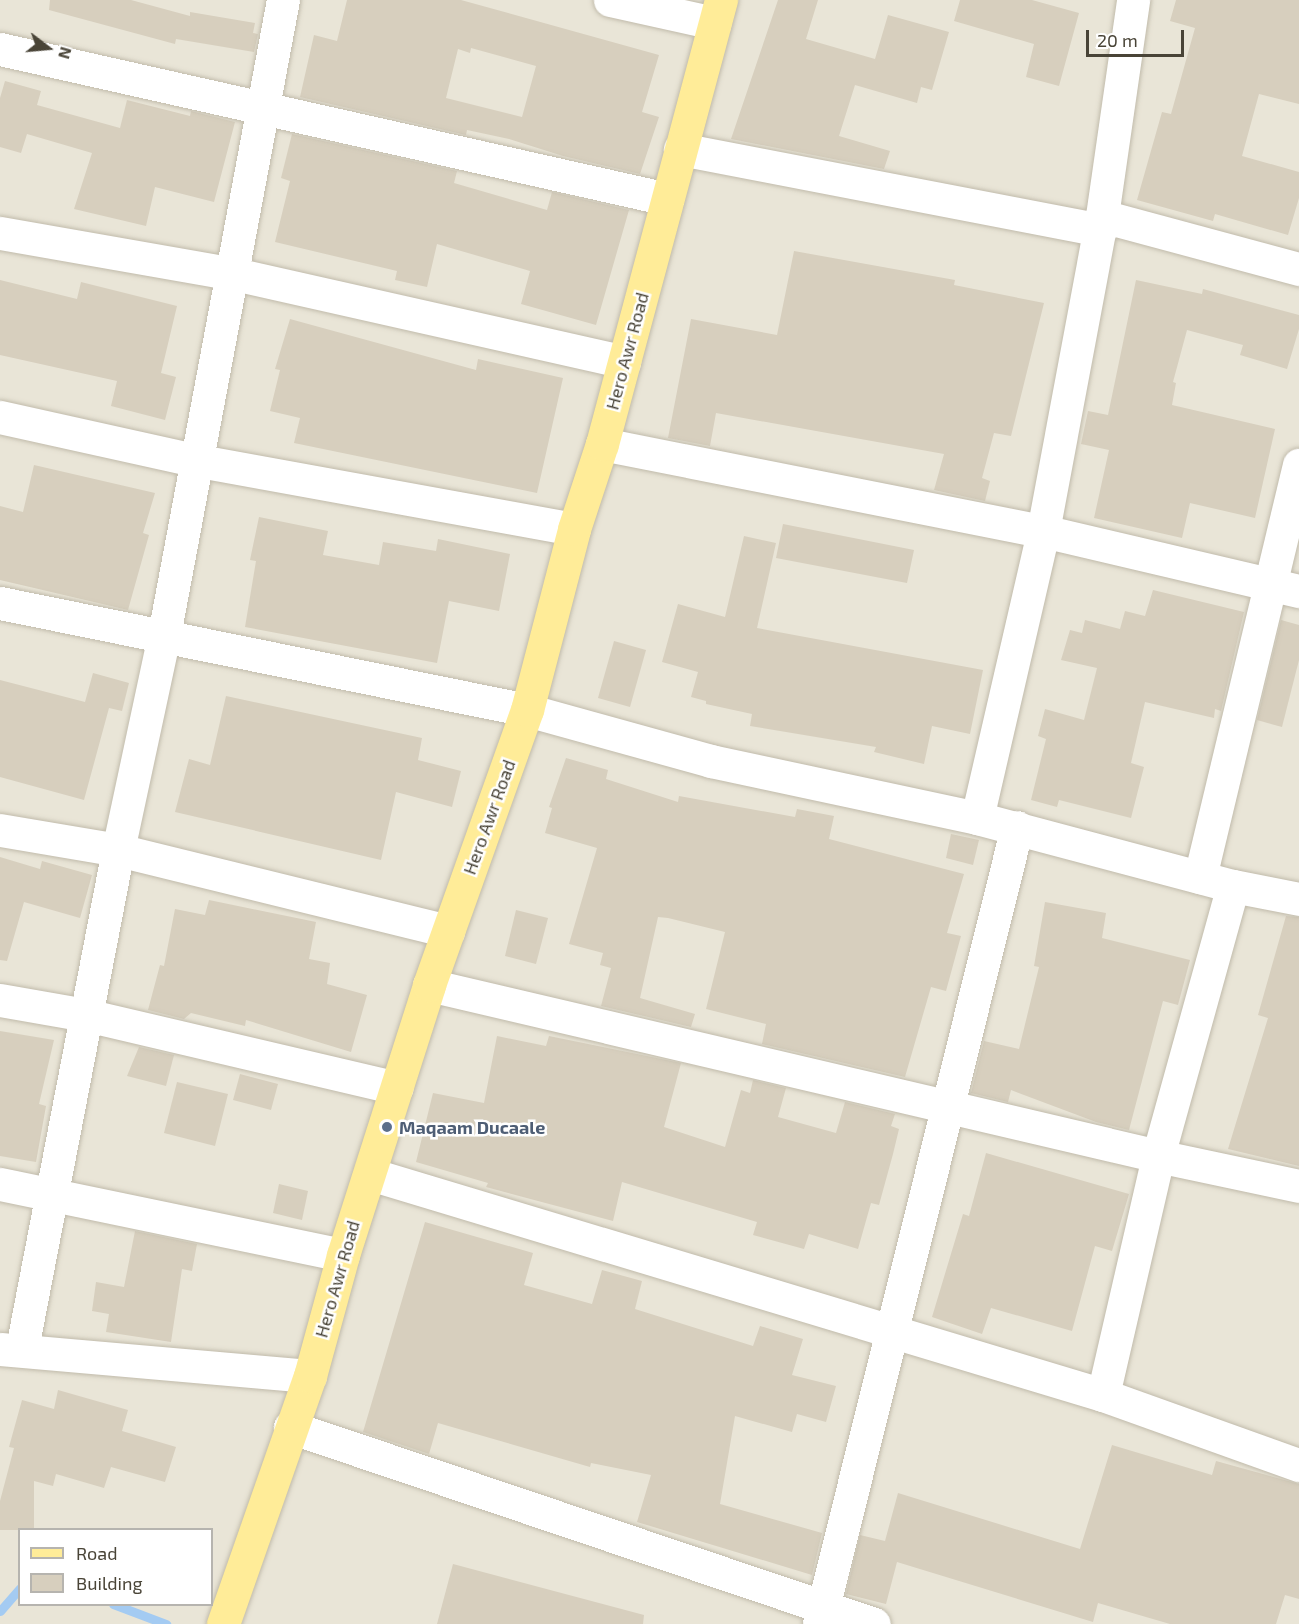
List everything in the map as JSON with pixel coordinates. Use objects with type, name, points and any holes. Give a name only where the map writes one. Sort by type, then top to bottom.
[{"type":"main road","name":"Hero Awr Road","points":[[223,1624],[290,1427],[310,1376],[343,1255],[429,985],[527,710],[574,529],[602,444],[718,12]]},
{"type":"street","points":[[283,0],[260,108],[194,460],[164,635],[118,850],[52,1193],[11,1349],[310,1376]]},
{"type":"street","points":[[610,0],[718,12]]},
{"type":"street","points":[[977,818],[1043,531],[1101,223],[1133,0]]},
{"type":"street","points":[[0,50],[667,199]]},
{"type":"street","points":[[680,149],[1101,223],[1299,269]]},
{"type":"street","points":[[0,233],[230,273],[624,362]]},
{"type":"street","points":[[0,417],[194,460],[574,529]]},
{"type":"street","points":[[602,444],[1043,531],[1286,588]]},
{"type":"street","points":[[1200,877],[1286,588],[1299,465]]},
{"type":"street","points":[[0,603],[527,710],[711,761],[1017,827],[1233,886],[1299,899]]},
{"type":"street","points":[[821,1615],[893,1335],[1017,827]]},
{"type":"street","points":[[0,830],[118,850],[448,931]]},
{"type":"street","points":[[1103,1395],[1158,1156],[1233,886]]},
{"type":"street","points":[[429,985],[947,1108],[1299,1186]]},
{"type":"street","points":[[0,1000],[86,1015],[397,1088]]},
{"type":"street","points":[[370,1174],[893,1335],[1103,1395],[1299,1465]]},
{"type":"street","points":[[0,1184],[343,1255]]},
{"type":"street","points":[[290,1427],[821,1615],[874,1624]]},
{"type":"shaded area","points":[[0,0],[1299,0],[1299,1624],[0,1624]]},
{"type":"building","points":[[50,0],[131,0],[190,16],[190,12],[255,23],[253,33],[258,34],[254,52],[176,39],[175,44],[49,10]]},
{"type":"building","points":[[347,0],[461,0],[659,55],[642,112],[659,117],[640,174],[563,156],[509,139],[467,130],[466,135],[300,97],[314,35],[337,41]],"holes":[[[471,48],[536,66],[522,117],[446,98],[458,49],[470,53]]]},
{"type":"building","points":[[778,0],[818,0],[806,39],[875,59],[888,15],[949,32],[932,90],[921,87],[917,103],[855,85],[839,136],[890,151],[884,169],[731,139]]},
{"type":"building","points":[[960,0],[1032,0],[1079,13],[1059,86],[1026,77],[1034,44],[954,21]]},
{"type":"building","points":[[1176,0],[1299,0],[1299,104],[1259,94],[1242,156],[1299,172],[1299,198],[1288,235],[1215,214],[1213,221],[1137,200],[1162,112],[1171,114],[1195,28],[1170,21]]},
{"type":"building","points":[[5,81],[41,91],[37,105],[120,128],[127,100],[190,116],[191,111],[235,122],[214,202],[155,187],[146,226],[74,209],[92,153],[27,134],[21,153],[0,147],[0,98]]},
{"type":"building","points":[[292,134],[457,171],[454,183],[547,210],[552,192],[629,210],[596,325],[521,304],[530,271],[437,244],[427,287],[395,280],[397,271],[275,242],[290,181],[281,178]]},
{"type":"building","points":[[794,251],[955,280],[954,285],[1044,303],[1011,436],[994,433],[982,478],[990,481],[985,501],[934,490],[944,454],[716,413],[710,446],[668,438],[691,319],[777,335]]},
{"type":"building","points":[[0,280],[77,299],[81,282],[177,306],[161,373],[176,377],[165,420],[111,406],[117,381],[0,355]]},
{"type":"building","points":[[1136,280],[1202,294],[1203,289],[1299,315],[1299,329],[1287,369],[1240,355],[1243,345],[1187,330],[1173,382],[1176,383],[1172,405],[1275,429],[1255,518],[1190,503],[1182,538],[1094,518],[1109,450],[1081,444],[1088,411],[1108,415]]},
{"type":"building","points":[[290,319],[476,370],[478,359],[563,378],[537,493],[294,443],[300,418],[270,411],[280,370],[275,369]]},
{"type":"building","points":[[34,465],[155,493],[143,533],[149,535],[128,610],[0,580],[0,506],[23,512]]},
{"type":"building","points":[[259,517],[328,531],[323,555],[379,565],[383,542],[436,551],[438,539],[510,554],[499,611],[449,601],[437,663],[245,627],[256,561],[250,560]]},
{"type":"building","points":[[783,524],[914,550],[907,583],[776,558]]},
{"type":"building","points":[[744,536],[776,543],[757,628],[983,670],[970,734],[932,726],[924,764],[874,752],[876,747],[750,726],[752,714],[706,704],[706,701],[691,697],[698,672],[662,662],[678,604],[725,617]]},
{"type":"building","points":[[1153,590],[1244,612],[1221,711],[1215,709],[1214,718],[1145,702],[1131,763],[1144,767],[1131,818],[1059,800],[1057,807],[1031,800],[1046,739],[1038,736],[1045,709],[1084,720],[1097,668],[1061,660],[1070,630],[1082,633],[1085,620],[1120,629],[1125,611],[1145,616]]},
{"type":"building","points":[[1281,620],[1299,625],[1299,660],[1282,727],[1257,720]]},
{"type":"building","points":[[614,641],[646,650],[630,707],[598,698]]},
{"type":"building","points":[[93,673],[129,683],[122,711],[109,708],[84,800],[0,777],[0,680],[85,702]]},
{"type":"building","points":[[226,696],[422,738],[418,760],[461,771],[452,807],[396,792],[381,860],[175,812],[189,759],[210,765]]},
{"type":"building","points":[[566,758],[608,770],[606,779],[678,802],[679,796],[795,817],[797,809],[834,816],[829,839],[964,874],[947,933],[961,936],[946,991],[931,987],[905,1077],[762,1044],[766,1024],[706,1009],[725,932],[668,918],[658,917],[640,998],[695,1014],[691,1027],[601,1006],[611,968],[600,965],[603,953],[569,944],[597,848],[545,833],[552,808],[549,807]]},
{"type":"building","points":[[951,834],[979,840],[973,865],[946,858]]},
{"type":"building","points":[[0,857],[40,869],[42,861],[92,875],[80,918],[24,902],[7,961],[0,960]]},
{"type":"building","points":[[209,900],[316,922],[309,959],[330,963],[327,984],[367,995],[351,1052],[246,1020],[245,1026],[191,1013],[184,1019],[148,1010],[160,965],[164,966],[175,909],[205,915]]},
{"type":"building","points":[[1045,902],[1106,913],[1102,938],[1190,960],[1178,1005],[1163,1001],[1129,1130],[1096,1122],[1011,1090],[1008,1102],[971,1093],[984,1041],[1019,1049],[1039,967],[1034,966]]},
{"type":"building","points":[[516,910],[548,918],[536,964],[505,956]]},
{"type":"building","points":[[1286,916],[1299,917],[1299,1166],[1228,1149],[1268,1018],[1258,1015]]},
{"type":"building","points":[[0,1031],[54,1040],[39,1104],[46,1106],[36,1162],[0,1156]]},
{"type":"building","points":[[497,1036],[546,1046],[549,1036],[681,1063],[664,1127],[725,1147],[741,1090],[750,1093],[753,1080],[786,1088],[778,1117],[836,1133],[845,1102],[895,1114],[891,1126],[899,1129],[893,1154],[879,1205],[871,1203],[858,1249],[809,1234],[804,1249],[753,1235],[757,1222],[622,1182],[613,1221],[486,1187],[488,1183],[416,1162],[433,1093],[484,1103]]},
{"type":"building","points":[[139,1047],[174,1055],[166,1086],[127,1076]]},
{"type":"building","points":[[240,1074],[278,1084],[271,1110],[233,1100]]},
{"type":"building","points":[[177,1082],[228,1094],[215,1146],[164,1133]]},
{"type":"building","points":[[986,1153],[1129,1194],[1112,1251],[1095,1246],[1072,1331],[991,1308],[982,1334],[932,1317],[963,1214],[969,1216]]},
{"type":"building","points":[[279,1184],[308,1191],[302,1220],[273,1213]]},
{"type":"building","points":[[425,1222],[533,1253],[524,1285],[592,1304],[602,1270],[642,1281],[635,1309],[753,1346],[760,1326],[803,1339],[792,1375],[836,1386],[826,1422],[797,1414],[792,1432],[735,1416],[720,1504],[822,1533],[812,1575],[637,1522],[651,1475],[591,1463],[590,1467],[438,1423],[429,1454],[363,1432]]},
{"type":"building","points":[[135,1231],[197,1244],[192,1271],[182,1269],[171,1342],[106,1332],[109,1314],[92,1311],[96,1282],[124,1287]]},
{"type":"building","points":[[58,1390],[128,1410],[122,1431],[176,1447],[165,1482],[111,1467],[104,1488],[56,1474],[53,1486],[34,1481],[34,1528],[0,1530],[0,1501],[14,1448],[9,1447],[22,1400],[54,1409]]},
{"type":"building","points":[[1112,1445],[1212,1475],[1216,1461],[1299,1484],[1299,1599],[1285,1595],[1276,1624],[1170,1624],[1098,1603],[1093,1622],[897,1562],[886,1604],[846,1594],[860,1535],[885,1541],[898,1493],[1080,1549]]},
{"type":"building","points":[[453,1564],[644,1615],[643,1624],[437,1624]]},
{"type":"waterway","points":[[0,1611],[18,1590]]},
{"type":"waterway","points":[[118,1606],[166,1624]]},
{"type":"place","name":"Maqaam Ducaale","points":[[387,1127]]}]
